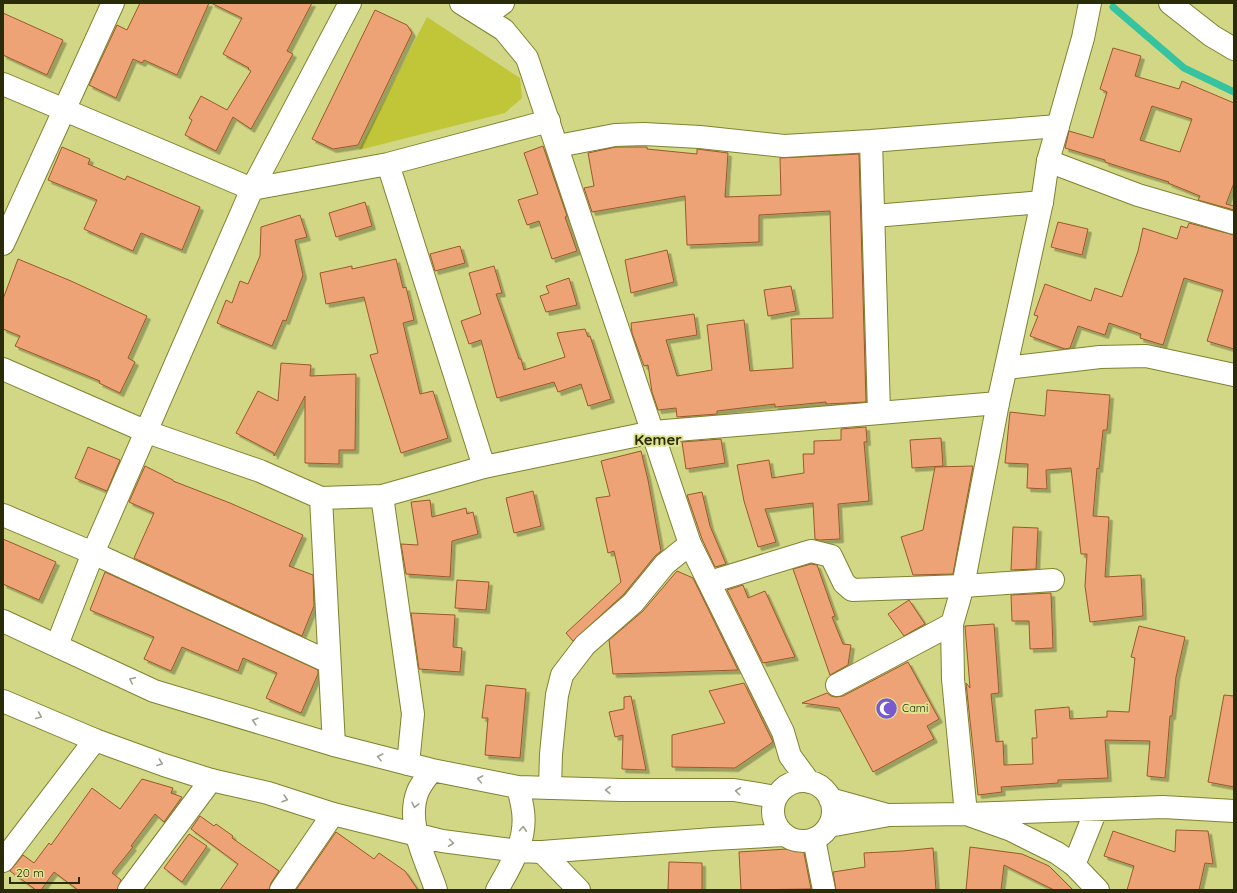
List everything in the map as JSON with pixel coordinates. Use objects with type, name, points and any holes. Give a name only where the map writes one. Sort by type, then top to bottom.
[{"type":"street","points":[[3,244],[113,3]]},
{"type":"street","points":[[57,645],[93,553],[252,189],[350,3]]},
{"type":"street","points":[[461,3],[504,30],[528,58],[690,544],[783,732],[790,756],[809,782]]},
{"type":"street","points":[[484,17],[502,3]]},
{"type":"street","points":[[966,814],[953,679],[952,624],[963,586],[998,403],[1007,368],[1042,202],[1048,161],[1083,38],[1090,3]]},
{"type":"street","points":[[1170,3],[1212,36],[1234,50]]},
{"type":"street","points":[[3,84],[252,189],[388,164],[549,121]]},
{"type":"street","points":[[558,146],[615,135],[644,134],[700,137],[784,146],[871,142],[1058,126]]},
{"type":"street","points":[[871,142],[879,412]]},
{"type":"street","points":[[1048,161],[1138,195],[1234,223]]},
{"type":"street","points":[[388,164],[484,467]]},
{"type":"street","points":[[874,216],[1042,202]]},
{"type":"street","points":[[1007,368],[1100,357],[1146,356],[1234,375]]},
{"type":"street","points":[[3,369],[147,432],[260,472],[321,498],[382,496],[484,467],[652,432],[998,403]]},
{"type":"street","points":[[382,496],[414,714],[408,764]]},
{"type":"street","points":[[321,498],[334,745]]},
{"type":"street","points":[[3,515],[93,553],[329,662]]},
{"type":"street","points":[[550,788],[554,721],[557,695],[562,675],[585,645],[633,603],[665,564],[690,544]]},
{"type":"street","points":[[710,582],[811,552],[831,556],[844,583],[852,590],[963,586],[1053,580]]},
{"type":"street","points":[[3,621],[154,691],[334,745],[432,770],[518,787],[621,790],[734,790],[779,793],[790,784],[799,781],[809,782],[818,785],[825,791],[830,799],[832,808],[832,817],[821,833],[824,890]]},
{"type":"street","points":[[837,685],[952,624]]},
{"type":"street","points":[[3,701],[96,740],[164,765],[211,780],[268,794],[333,814],[416,836],[442,841],[518,851],[542,852],[784,835]]},
{"type":"street","points":[[3,860],[96,740]]},
{"type":"street","points":[[790,756],[779,793],[773,807],[773,818],[777,827],[784,835],[794,840],[804,841],[821,833],[889,815],[966,814],[1162,807],[1234,812]]},
{"type":"street","points":[[432,770],[418,791],[414,813],[416,836],[436,890]]},
{"type":"street","points":[[130,890],[211,780]]},
{"type":"street","points":[[498,890],[518,851],[523,833],[523,812],[518,787]]},
{"type":"street","points":[[830,799],[889,815]]},
{"type":"street","points":[[1074,865],[1096,810]]},
{"type":"street","points":[[281,890],[333,814]]},
{"type":"street","points":[[966,814],[1011,830],[1057,853],[1074,865],[1098,890]]},
{"type":"street","points":[[542,852],[578,890]]},
{"type":"shaded area","points":[[427,17],[520,78],[522,98],[505,113],[359,150]]},
{"type":"building","points":[[140,3],[209,3],[177,75],[144,60],[142,63],[133,59],[116,98],[89,85],[117,25],[127,30]]},
{"type":"building","points":[[211,3],[312,3],[287,51],[293,54],[251,129],[233,117],[216,151],[185,135],[192,120],[189,118],[201,96],[227,110],[251,71],[248,69],[249,68],[223,54],[242,18]]},
{"type":"building","points":[[375,10],[407,25],[412,33],[358,145],[333,149],[312,139]]},
{"type":"building","points":[[3,13],[63,40],[47,75],[3,55]]},
{"type":"building","points":[[1113,48],[1141,56],[1135,76],[1179,89],[1182,81],[1234,103],[1234,183],[1226,204],[1234,206],[1234,210],[1198,200],[1200,196],[1168,183],[1169,182],[1065,148],[1069,131],[1093,138],[1107,92],[1100,89]],"holes":[[[1152,106],[1192,119],[1180,152],[1140,140]]]},
{"type":"building","points":[[543,146],[567,216],[565,217],[577,251],[552,259],[539,221],[527,225],[518,200],[538,194],[524,153]]},
{"type":"building","points":[[62,147],[90,159],[88,164],[125,180],[127,176],[200,207],[182,250],[141,233],[133,251],[84,229],[97,200],[48,180]]},
{"type":"building","points":[[616,147],[647,147],[647,149],[697,154],[697,149],[728,153],[725,197],[781,195],[780,158],[859,154],[866,402],[826,404],[826,402],[775,407],[775,404],[717,411],[717,414],[677,417],[676,408],[658,410],[652,392],[648,365],[644,366],[632,333],[631,323],[694,314],[697,335],[666,340],[677,376],[712,370],[707,325],[744,320],[750,371],[793,368],[791,319],[833,318],[830,211],[759,215],[759,242],[687,245],[685,196],[592,212],[584,188],[594,186],[588,153]]},
{"type":"building","points":[[365,202],[372,226],[336,237],[329,213]]},
{"type":"building","points":[[300,215],[307,237],[295,240],[303,275],[286,321],[283,320],[272,346],[217,323],[226,300],[232,303],[240,281],[248,284],[260,256],[261,227]]},
{"type":"building","points":[[1058,222],[1088,229],[1082,255],[1051,247]]},
{"type":"building","points":[[1189,223],[1234,235],[1234,349],[1207,341],[1223,290],[1184,278],[1163,345],[1140,338],[1141,334],[1109,323],[1105,335],[1078,326],[1070,348],[1065,349],[1030,336],[1038,316],[1034,315],[1045,284],[1091,301],[1095,288],[1122,297],[1138,251],[1143,228],[1177,239],[1181,226],[1187,228]]},
{"type":"building","points":[[460,246],[465,263],[435,271],[430,254]]},
{"type":"building","points":[[667,250],[674,282],[631,293],[625,260]]},
{"type":"building","points":[[18,259],[71,281],[147,316],[128,358],[135,362],[120,393],[99,383],[100,381],[15,346],[20,336],[3,329],[3,299]]},
{"type":"building","points":[[396,259],[403,288],[406,287],[414,320],[403,323],[420,394],[433,391],[448,438],[401,453],[370,355],[378,353],[364,297],[326,304],[320,273],[352,266],[352,269]]},
{"type":"building","points":[[494,266],[502,293],[496,294],[524,370],[565,357],[557,333],[585,329],[588,337],[590,336],[611,399],[588,406],[581,384],[558,392],[554,382],[497,398],[481,340],[469,344],[461,321],[481,314],[469,273]]},
{"type":"building","points":[[569,278],[577,305],[546,312],[540,296],[549,293],[546,286]]},
{"type":"building","points":[[791,286],[796,311],[768,316],[764,290]]},
{"type":"building","points":[[281,363],[311,365],[310,376],[356,374],[355,450],[339,450],[339,464],[305,463],[305,396],[274,456],[274,453],[236,433],[258,391],[278,401]]},
{"type":"building","points":[[1047,390],[1110,395],[1107,430],[1103,430],[1099,469],[1097,468],[1093,516],[1109,517],[1105,577],[1141,575],[1143,616],[1090,622],[1085,586],[1087,554],[1081,554],[1071,468],[1046,470],[1047,489],[1027,488],[1028,464],[1005,463],[1010,412],[1045,416]]},
{"type":"building","points":[[866,427],[867,442],[864,442],[869,501],[838,504],[840,539],[815,539],[813,503],[765,509],[776,542],[758,547],[744,501],[737,465],[769,460],[772,478],[804,473],[803,454],[814,454],[814,441],[841,440],[841,429]]},
{"type":"building","points":[[941,438],[943,466],[912,468],[910,440]]},
{"type":"building","points":[[721,439],[725,463],[686,469],[682,442]]},
{"type":"building","points":[[88,447],[120,460],[107,491],[75,478]]},
{"type":"building","points":[[641,451],[661,551],[655,556],[624,594],[573,641],[566,633],[621,582],[614,551],[608,553],[596,498],[610,496],[601,461]]},
{"type":"building","points":[[145,466],[173,481],[230,503],[303,535],[289,566],[313,575],[314,606],[302,636],[134,558],[154,513],[129,502]]},
{"type":"building","points":[[973,466],[953,574],[913,575],[901,537],[923,530],[935,467]]},
{"type":"building","points":[[533,491],[541,526],[514,533],[506,498]]},
{"type":"building","points":[[702,492],[710,526],[726,564],[715,567],[702,539],[687,495]]},
{"type":"building","points":[[430,500],[432,517],[466,508],[467,514],[473,512],[478,534],[452,541],[450,577],[406,574],[401,544],[418,545],[411,502]]},
{"type":"building","points":[[1013,527],[1038,528],[1036,569],[1011,570]]},
{"type":"building","points":[[3,539],[56,562],[39,600],[3,584]]},
{"type":"building","points":[[811,564],[817,565],[835,616],[832,617],[843,644],[851,645],[848,665],[830,675],[793,569]]},
{"type":"building","points":[[677,571],[693,578],[738,670],[613,674],[609,640],[643,611]]},
{"type":"building","points":[[105,572],[318,670],[318,674],[301,713],[266,698],[277,673],[243,658],[238,671],[182,647],[171,671],[144,659],[154,637],[90,610]]},
{"type":"building","points":[[457,580],[489,582],[486,610],[455,608]]},
{"type":"building","points":[[743,585],[748,598],[765,591],[795,657],[763,663],[727,590]]},
{"type":"building","points":[[1051,593],[1053,648],[1030,649],[1029,621],[1012,621],[1011,595]]},
{"type":"building","points":[[909,600],[925,624],[904,636],[888,614]]},
{"type":"building","points":[[411,613],[455,615],[453,647],[462,648],[460,672],[419,669]]},
{"type":"building","points":[[994,624],[999,693],[991,694],[996,742],[1003,741],[1004,765],[1033,764],[1032,738],[1037,738],[1035,710],[1069,707],[1070,719],[1107,717],[1107,711],[1129,712],[1135,658],[1131,657],[1139,626],[1185,637],[1176,677],[1172,716],[1170,716],[1165,778],[1147,776],[1150,741],[1105,740],[1108,778],[1058,780],[1058,783],[1001,787],[1002,792],[978,795],[966,683],[970,688],[965,626]]},
{"type":"building","name":"Cami","points":[[908,662],[939,719],[927,726],[934,739],[873,772],[839,708],[802,703],[827,693],[836,697],[843,696]]},
{"type":"building","points":[[744,683],[773,742],[735,768],[672,767],[672,735],[725,723],[709,691]]},
{"type":"building","points":[[486,685],[526,689],[520,758],[485,755],[488,718],[482,718]]},
{"type":"building","points":[[1224,695],[1234,696],[1234,787],[1208,782]]},
{"type":"building","points":[[631,696],[646,770],[622,769],[623,735],[615,737],[609,712],[624,709],[624,697]]},
{"type":"building","points":[[142,779],[173,788],[171,793],[182,797],[164,822],[155,814],[131,846],[133,847],[112,873],[121,880],[117,890],[78,890],[54,872],[41,890],[36,890],[10,871],[23,855],[34,863],[49,843],[51,845],[92,788],[120,809]]},
{"type":"building","points":[[200,816],[214,826],[216,824],[233,836],[232,838],[279,871],[271,883],[269,890],[220,890],[238,864],[191,829]]},
{"type":"building","points":[[1176,830],[1208,831],[1213,864],[1205,863],[1199,890],[1127,890],[1134,866],[1104,856],[1113,831],[1175,852]]},
{"type":"building","points":[[336,832],[374,859],[379,853],[405,871],[418,890],[296,890]]},
{"type":"building","points":[[189,834],[207,846],[182,882],[164,868]]},
{"type":"building","points":[[970,847],[1022,854],[1049,866],[1073,890],[1054,890],[1004,865],[1001,890],[966,890]]},
{"type":"building","points":[[803,848],[811,889],[741,890],[739,852]]},
{"type":"building","points":[[933,848],[936,890],[836,890],[833,872],[865,867],[864,853]]},
{"type":"building","points":[[669,862],[702,863],[702,890],[668,890]]},
{"type":"waterway","points":[[1113,7],[1184,68],[1234,92]]},
{"type":"place","name":"Cami","points":[[886,708]]},
{"type":"district","name":"Kemer","points":[[658,439]]}]
